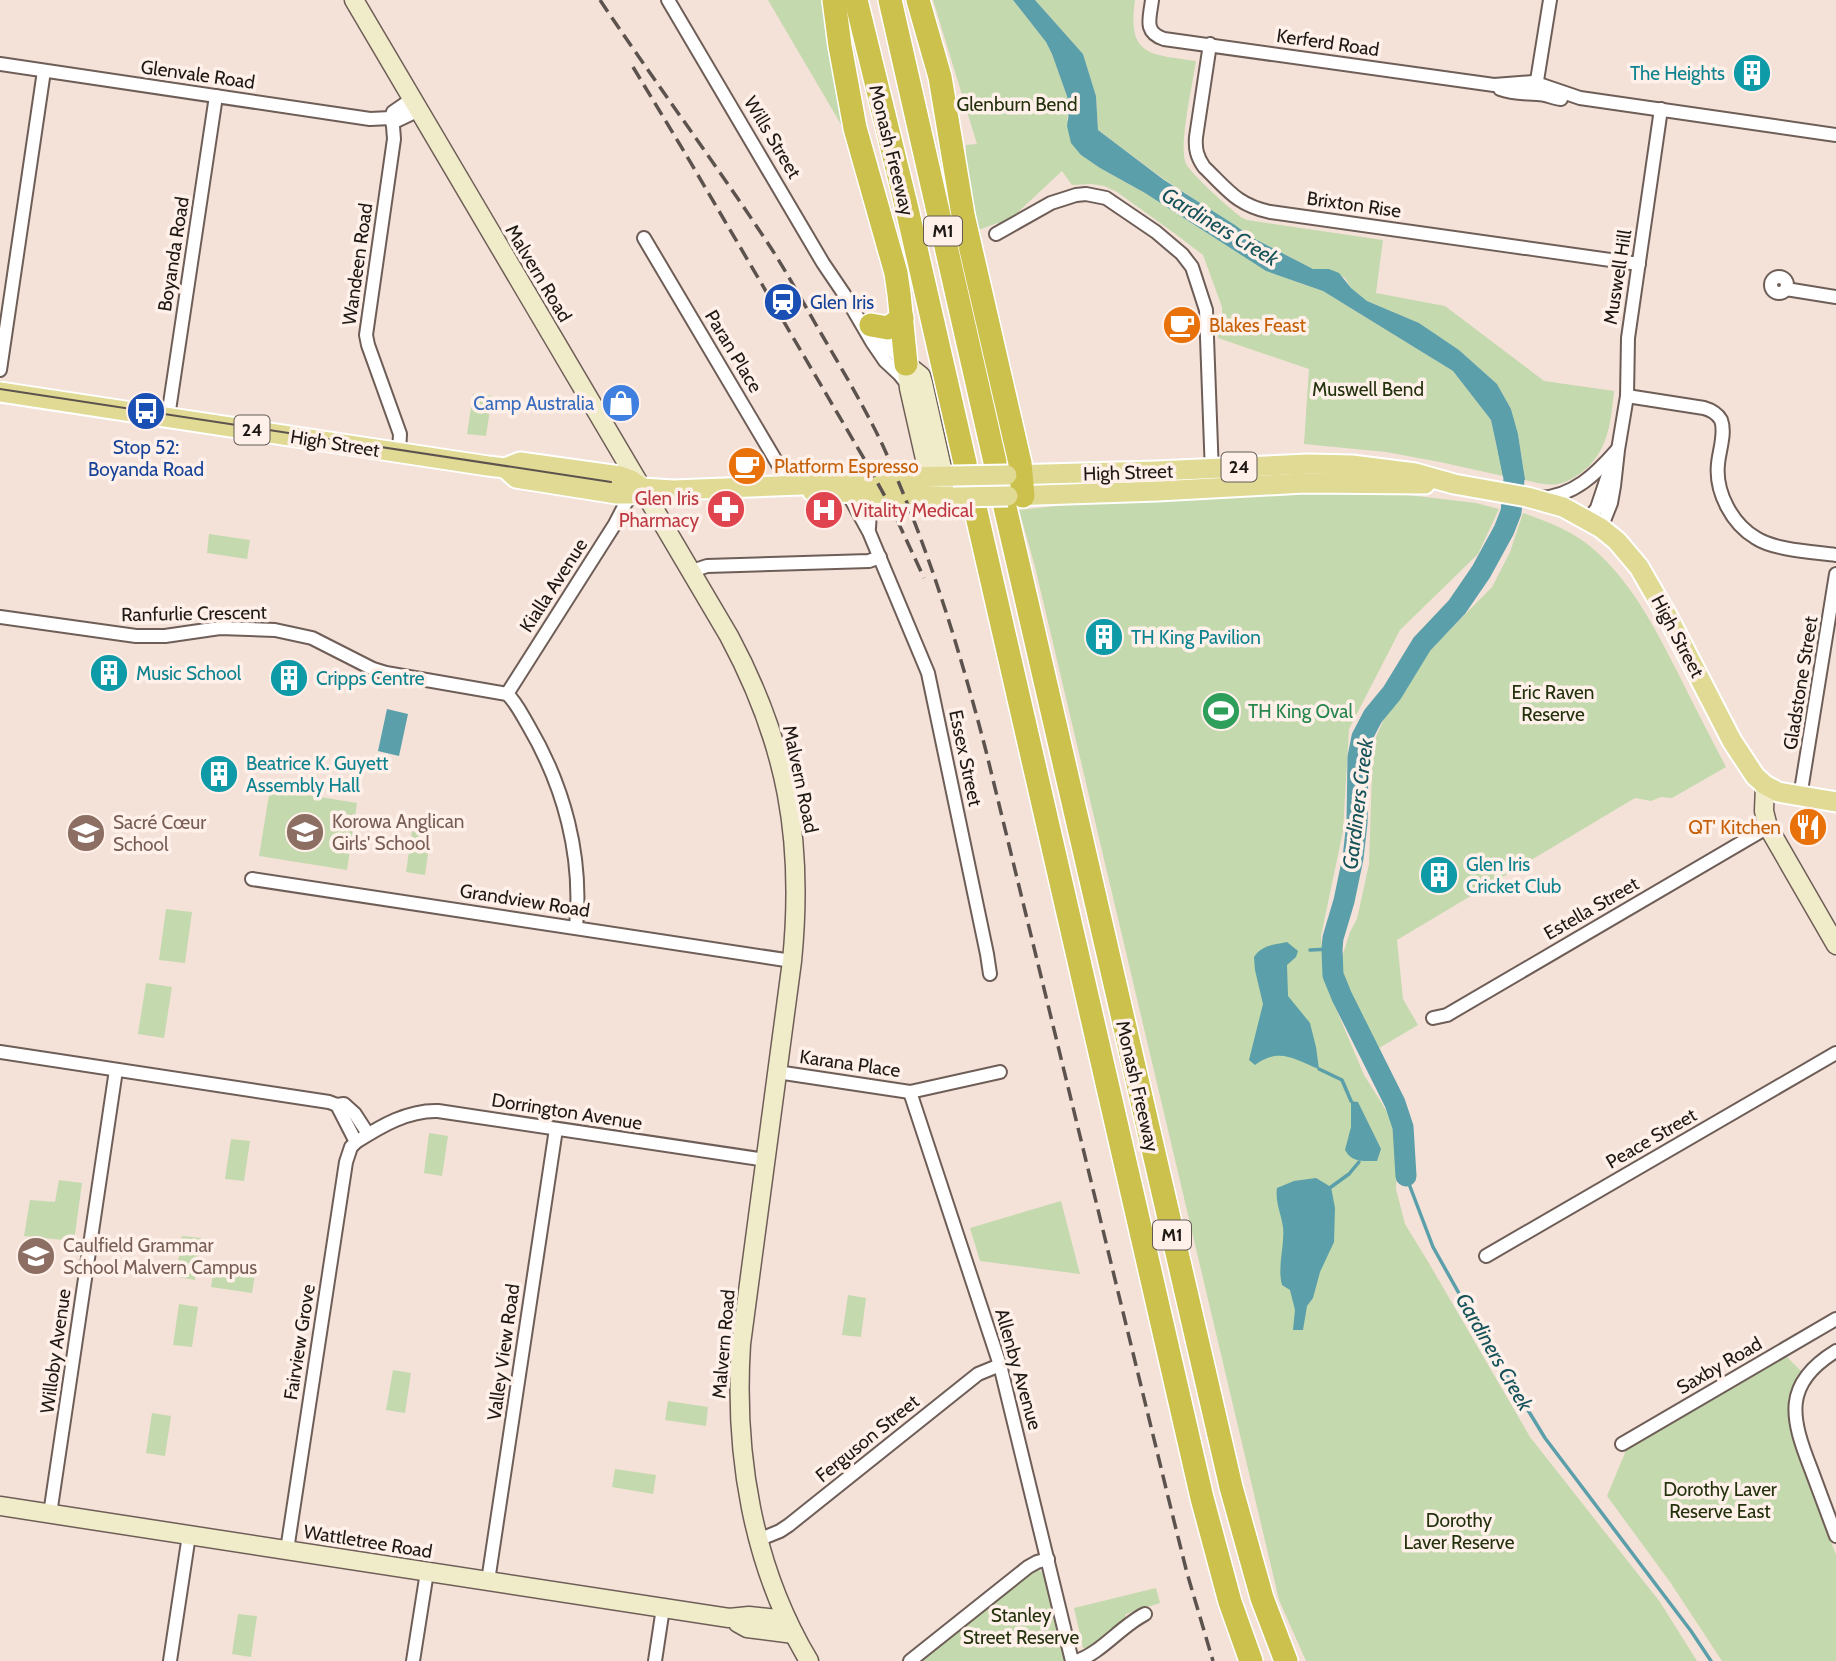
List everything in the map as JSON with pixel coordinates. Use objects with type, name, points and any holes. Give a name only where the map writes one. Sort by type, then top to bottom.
[{"type":"highway","points":[[834,0],[855,128],[896,273],[906,363]]},
{"type":"highway","name":"Monash Freeway","points":[[856,0],[907,209],[948,473]]},
{"type":"highway","name":"Monash Freeway","points":[[890,0],[1013,485],[1230,1488],[1262,1598],[1286,1661]]},
{"type":"highway","points":[[918,0],[940,76],[1013,485]]},
{"type":"highway","points":[[871,325],[888,328],[902,318]]},
{"type":"highway","name":"Monash Freeway","points":[[953,500],[1202,1497],[1230,1602],[1251,1661]]},
{"type":"main road","name":"Malvern Road","points":[[354,0],[636,492],[692,571],[729,636],[752,682],[779,758],[790,810],[796,864],[796,913],[738,1383],[742,1459],[758,1540],[791,1627],[809,1661]]},
{"type":"main road","name":"Wills Street","points":[[906,363],[920,376],[923,383],[953,500]]},
{"type":"main road","name":"Wills Street","points":[[906,363],[909,388],[948,473]]},
{"type":"main road","name":"High Street","points":[[0,392],[505,468],[520,462],[620,476],[631,480],[636,492],[794,485],[810,479],[948,473],[1013,485],[1213,479],[1308,464],[1352,465],[1406,471],[1454,484],[1532,498],[1563,507],[1595,524],[1628,554],[1647,578],[1742,759],[1755,776],[1778,792],[1836,802]]},
{"type":"main road","name":"High Street","points":[[794,485],[811,491],[953,500],[1013,485]]},
{"type":"main road","points":[[1765,785],[1764,810],[1768,827],[1836,945]]},
{"type":"main road","name":"Wattletree Road","points":[[0,1506],[729,1618],[749,1616],[791,1627]]},
{"type":"street","name":"Wills Street","points":[[668,0],[872,342],[909,388]]},
{"type":"street","name":"Kerferd Road","points":[[1152,0],[1149,27],[1158,36],[1494,85],[1512,93],[1522,94],[1536,88],[1580,98],[1836,135]]},
{"type":"street","points":[[1536,88],[1550,0]]},
{"type":"street","name":"Brixton Rise","points":[[1210,44],[1195,149],[1204,167],[1250,207],[1639,264]]},
{"type":"street","name":"Glenvale Road","points":[[0,64],[370,119],[391,118]]},
{"type":"street","points":[[0,370],[44,71]]},
{"type":"street","name":"Boyanda Road","points":[[168,418],[216,96]]},
{"type":"street","points":[[391,118],[393,112],[415,105]]},
{"type":"street","name":"Muswell Hill","points":[[1595,524],[1597,508],[1618,450],[1627,396],[1628,338],[1661,109]]},
{"type":"street","name":"Wandeen Road","points":[[391,118],[394,139],[366,335],[400,434],[399,453]]},
{"type":"street","points":[[996,234],[1051,203],[1086,194],[1106,198],[1176,248],[1192,267],[1206,310],[1213,479]]},
{"type":"street","name":"Paran Place","points":[[644,237],[784,473],[794,485]]},
{"type":"street","points":[[1786,289],[1836,297]]},
{"type":"street","name":"Wills Street","points":[[844,294],[891,350],[906,363]]},
{"type":"street","points":[[1627,396],[1704,408],[1713,412],[1720,419],[1722,426],[1718,464],[1720,487],[1727,506],[1739,523],[1755,538],[1772,545],[1836,555]]},
{"type":"street","points":[[1532,498],[1558,495],[1583,484],[1618,450]]},
{"type":"street","name":"Kialla Avenue","points":[[507,694],[636,492]]},
{"type":"street","name":"Essex Street","points":[[847,492],[869,532],[928,673],[990,974]]},
{"type":"street","points":[[869,532],[870,512],[883,494]]},
{"type":"street","points":[[692,571],[707,566],[869,561],[880,557]]},
{"type":"street","name":"Gladstone Street","points":[[1800,797],[1836,574]]},
{"type":"street","name":"Ranfurlie Crescent","points":[[0,617],[136,636],[165,636],[227,628],[275,630],[312,638],[386,673],[507,694]]},
{"type":"street","points":[[507,694],[538,741],[569,823],[576,868],[576,927]]},
{"type":"street","name":"Estella Street","points":[[1433,1018],[1447,1015],[1768,827]]},
{"type":"street","name":"Grandview Road","points":[[252,879],[792,961]]},
{"type":"street","points":[[0,1052],[344,1104],[368,1134]]},
{"type":"street","name":"Peace Street","points":[[1486,1256],[1836,1053]]},
{"type":"street","name":"Willoby Avenue","points":[[50,1514],[116,1070]]},
{"type":"street","name":"Karana Place","points":[[777,1072],[911,1092],[1000,1072]]},
{"type":"street","name":"Allenby Avenue","points":[[911,1092],[1000,1365],[1074,1661],[1089,1656],[1128,1623],[1145,1614]]},
{"type":"street","points":[[337,1105],[356,1142]]},
{"type":"street","name":"Dorrington Avenue","points":[[356,1142],[407,1115],[425,1111],[766,1160]]},
{"type":"street","name":"Valley View Road","points":[[488,1581],[556,1129]]},
{"type":"street","name":"Fairview Grove","points":[[287,1550],[346,1161],[356,1142]]},
{"type":"street","name":"Saxby Road","points":[[1622,1444],[1836,1319]]},
{"type":"street","points":[[1836,1352],[1816,1365],[1805,1380],[1796,1398],[1794,1415],[1803,1450],[1836,1535]]},
{"type":"street","name":"Ferguson Street","points":[[758,1540],[789,1525],[978,1374],[1000,1365]]},
{"type":"street","points":[[170,1661],[189,1535]]},
{"type":"street","points":[[910,1661],[1032,1564],[1048,1559]]},
{"type":"street","points":[[413,1661],[426,1572]]},
{"type":"street","points":[[655,1661],[663,1608]]},
{"type":"green space","points":[[768,0],[823,0],[849,138]]},
{"type":"green space","name":"Muswell Bend","points":[[933,0],[1013,0],[1046,42],[1052,54],[1068,99],[1067,119],[1081,155],[1266,271],[1323,291],[1453,371],[1491,420],[1503,476],[1386,452],[1304,444],[1309,369],[1218,338],[1217,320],[1222,313],[1222,307],[1203,255],[1117,192],[1092,184],[1072,185],[1062,171],[1003,226],[997,223],[976,231],[966,169],[966,145],[977,144]]},
{"type":"green space","points":[[1035,0],[1135,0],[1135,32],[1138,42],[1145,49],[1196,61],[1185,130],[1186,164],[1203,184],[1241,217],[1383,240],[1376,293],[1445,306],[1544,381],[1614,391],[1608,433],[1594,460],[1581,473],[1562,483],[1541,484],[1525,480],[1511,409],[1497,384],[1459,350],[1419,323],[1367,301],[1351,288],[1345,278],[1329,269],[1313,269],[1251,237],[1165,180],[1098,130],[1096,96],[1083,54]]},
{"type":"green space","points":[[473,394],[492,396],[486,436],[467,434]]},
{"type":"green space","name":"Dorothy Laver Reserve","points":[[1357,489],[1476,503],[1499,509],[1478,554],[1400,630],[1349,729],[1343,831],[1321,936],[1329,992],[1364,1075],[1386,1110],[1395,1132],[1398,1147],[1396,1189],[1405,1224],[1530,1437],[1660,1602],[1697,1661],[1306,1661],[1279,1600],[1035,567],[1019,510],[1120,499]]},
{"type":"green space","name":"Eric Raven Reserve","points":[[1523,513],[1579,538],[1601,556],[1628,587],[1670,657],[1726,767],[1672,798],[1661,797],[1651,801],[1635,798],[1397,940],[1403,999],[1418,1025],[1379,1048],[1342,977],[1342,957],[1357,919],[1369,864],[1373,744],[1383,721],[1429,651],[1492,587],[1510,552]]},
{"type":"green space","points":[[209,534],[250,540],[247,559],[207,553]]},
{"type":"green space","points":[[270,789],[357,803],[347,870],[259,856]]},
{"type":"green space","points":[[412,831],[431,834],[425,875],[406,872]]},
{"type":"green space","points":[[166,909],[192,912],[185,963],[159,960]]},
{"type":"green space","points":[[146,983],[172,987],[164,1038],[138,1034]]},
{"type":"green space","points":[[429,1133],[448,1136],[442,1176],[424,1173]]},
{"type":"green space","points":[[231,1139],[250,1141],[244,1181],[225,1179]]},
{"type":"green space","points":[[59,1180],[82,1183],[74,1241],[24,1236],[30,1200],[55,1202]]},
{"type":"green space","points":[[1061,1201],[1080,1274],[980,1261],[970,1228]]},
{"type":"green space","points":[[182,1236],[201,1238],[195,1280],[176,1277]]},
{"type":"green space","points":[[214,1268],[255,1274],[252,1293],[211,1287]]},
{"type":"green space","points":[[848,1295],[866,1298],[861,1337],[842,1335]]},
{"type":"green space","points":[[179,1304],[198,1307],[192,1347],[173,1345]]},
{"type":"green space","name":"Dorothy Laver Reserve East","points":[[1785,1355],[1802,1372],[1790,1401],[1791,1433],[1836,1555],[1836,1661],[1722,1661],[1670,1582],[1607,1496],[1627,1448]]},
{"type":"green space","points":[[393,1370],[411,1373],[405,1413],[386,1410]]},
{"type":"green space","points":[[668,1401],[708,1407],[706,1426],[665,1420]]},
{"type":"green space","points":[[152,1413],[171,1416],[165,1456],[146,1453]]},
{"type":"green space","points":[[615,1469],[656,1475],[653,1494],[612,1487]]},
{"type":"green space","name":"Stanley Street Reserve","points":[[1034,1570],[1045,1574],[1066,1661],[919,1661]]},
{"type":"green space","points":[[1156,1588],[1160,1603],[1126,1614],[1125,1619],[1088,1648],[1083,1648],[1074,1608]]},
{"type":"green space","points":[[238,1614],[257,1616],[251,1657],[232,1654]]},
{"type":"water","points":[[1013,0],[1035,0],[1083,54],[1096,96],[1098,130],[1164,180],[1251,237],[1313,269],[1329,269],[1339,273],[1351,288],[1367,301],[1419,323],[1459,350],[1497,384],[1511,409],[1525,480],[1503,476],[1491,420],[1453,371],[1323,291],[1266,271],[1081,155],[1071,143],[1067,126],[1068,99],[1052,54],[1046,42]]},
{"type":"water","points":[[387,709],[408,714],[399,756],[378,751]]},
{"type":"water","points":[[1287,942],[1298,951],[1296,957],[1287,965],[1288,996],[1310,1023],[1319,1069],[1287,1056],[1272,1057],[1255,1065],[1249,1060],[1263,1004],[1254,957],[1264,948]]},
{"type":"water","points":[[1351,1101],[1358,1102],[1381,1149],[1377,1161],[1355,1159],[1345,1150],[1351,1127]]},
{"type":"water","points":[[1316,1178],[1331,1187],[1335,1208],[1334,1242],[1320,1272],[1313,1298],[1307,1306],[1303,1330],[1293,1330],[1295,1310],[1290,1290],[1282,1285],[1281,1278],[1283,1234],[1277,1188],[1294,1181]]},
{"type":"waterway","name":"Gardiners Creek","points":[[1406,1176],[1403,1127],[1395,1103],[1333,975],[1333,938],[1353,858],[1357,823],[1358,757],[1362,737],[1373,716],[1392,693],[1422,644],[1457,607],[1481,572],[1504,530],[1511,512],[1514,478],[1509,453]]},
{"type":"waterway","points":[[1310,950],[1332,949]]},
{"type":"waterway","points":[[1319,1069],[1342,1080],[1351,1101]]},
{"type":"waterway","points":[[1331,1187],[1349,1174],[1359,1162]]},
{"type":"waterway","name":"Gardiners Creek","points":[[1406,1176],[1433,1247],[1545,1438],[1711,1661]]},
{"type":"tram line","points":[[0,389],[611,482]]},
{"type":"railway","points":[[600,0],[791,280],[883,446],[928,558],[965,673],[986,751],[1174,1521],[1213,1661]]},
{"type":"railway","points":[[633,67],[866,462],[892,509],[924,578]]},
{"type":"place","name":"The Heights","points":[[1752,73]]},
{"type":"place","name":"Glen Iris","points":[[783,302]]},
{"type":"place","name":"Blakes Feast","points":[[1182,325]]},
{"type":"place","name":"Camp Australia","points":[[621,403]]},
{"type":"place","name":"Stop 52: Boyanda Road","points":[[146,411]]},
{"type":"place","name":"Platform Espresso","points":[[747,466]]},
{"type":"place","name":"Glen Iris Pharmacy","points":[[726,509]]},
{"type":"place","name":"Vitality Medical","points":[[824,510]]},
{"type":"place","name":"TH King Pavilion","points":[[1104,637]]},
{"type":"place","name":"Music School","points":[[109,673]]},
{"type":"place","name":"Cripps Centre","points":[[289,678]]},
{"type":"place","name":"TH King Oval","points":[[1221,711]]},
{"type":"place","name":"Beatrice K. Guyett Assembly Hall","points":[[219,774]]},
{"type":"place","name":"QT' Kitchen","points":[[1808,827]]},
{"type":"place","name":"Korowa Anglican Girls' School","points":[[305,832]]},
{"type":"place","name":"Sacré Cœur School","points":[[86,833]]},
{"type":"place","name":"Glen Iris Cricket Club","points":[[1439,875]]},
{"type":"place","name":"Caulfield Grammar School Malvern Campus","points":[[36,1256]]},
{"type":"park label","name":"Glenburn Bend","points":[[1017,104]]}]
